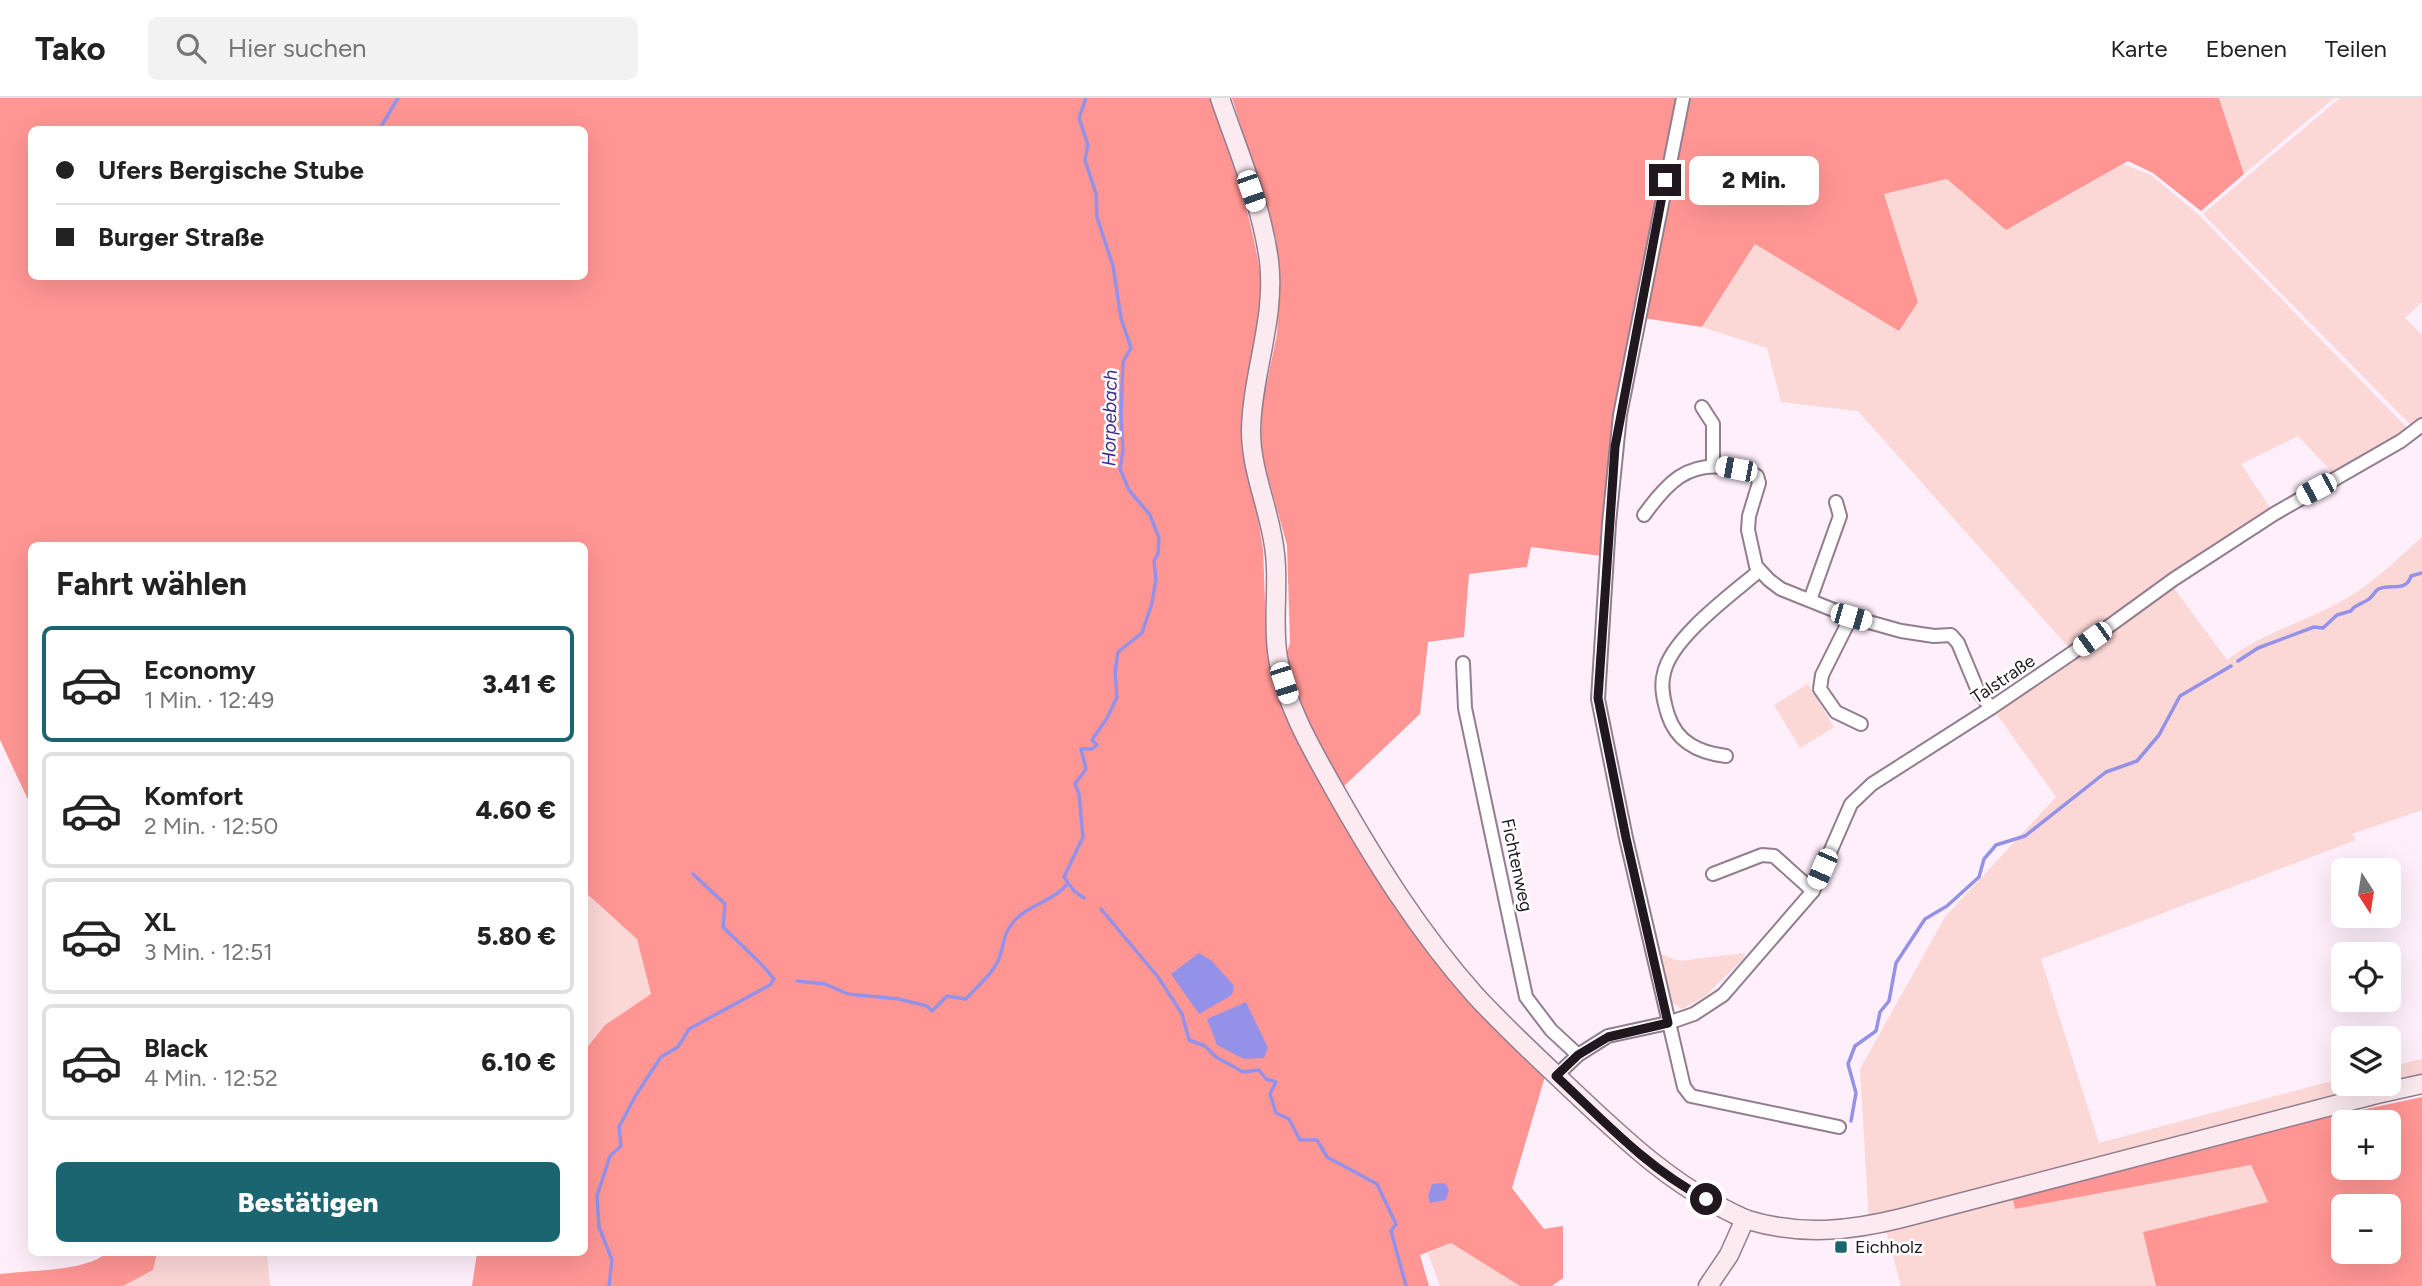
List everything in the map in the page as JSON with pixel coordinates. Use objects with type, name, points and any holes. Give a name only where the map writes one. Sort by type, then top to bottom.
[{"type":"street","points":[[1220,98],[1259,214],[1269,261],[1269,310],[1251,430],[1256,473],[1275,556],[1275,629],[1278,657],[1292,709],[1314,753],[1397,893],[1430,940],[1476,995],[1556,1076],[1645,1158],[1686,1189],[1745,1219],[1809,1231],[1862,1228],[2422,1084]]},
{"type":"street","points":[[1683,98],[1620,415],[1608,536],[1598,698],[1626,838],[1684,1087],[1691,1096],[1839,1126]]},
{"type":"street","points":[[1702,407],[1713,424],[1713,466]]},
{"type":"street","name":"Talstraße","points":[[1556,1076],[1578,1055],[1608,1037],[1668,1023],[1703,1010],[1723,995],[1813,891],[1852,804],[1872,785],[2072,653],[2174,579],[2263,521],[2401,441],[2422,425]]},
{"type":"street","points":[[1644,515],[1677,477],[1692,470],[1713,466],[1751,472],[1757,476],[1759,483],[1749,516],[1748,530],[1759,571],[1781,589],[1851,617],[1901,631],[1934,636],[1951,635],[1958,643],[1978,691],[1991,708]]},
{"type":"street","points":[[1810,600],[1840,516],[1836,502]]},
{"type":"street","points":[[1726,756],[1709,754],[1692,747],[1679,737],[1665,706],[1664,670],[1693,629],[1759,571]]},
{"type":"street","points":[[1851,617],[1822,675],[1820,689],[1836,712],[1861,724]]},
{"type":"street","name":"Fichtenweg","points":[[1463,663],[1465,708],[1526,997],[1551,1030],[1578,1055]]},
{"type":"street","points":[[1713,874],[1762,855],[1774,856],[1813,891]]},
{"type":"street","points":[[1708,1286],[1729,1255],[1745,1219]]},
{"type":"shaded area","points":[[0,98],[1210,98],[1242,191],[1262,287],[1254,495],[1263,549],[1267,653],[1286,711],[1334,803],[1397,910],[1468,1000],[1546,1073],[1512,1188],[1544,1229],[1563,1226],[1563,1278],[1552,1286],[1520,1286],[1451,1243],[1420,1255],[1429,1286],[472,1286],[477,1256],[588,1256],[588,1046],[605,1025],[651,994],[637,939],[588,895],[588,542],[28,542],[28,800],[0,740]]},
{"type":"shaded area","points":[[1232,98],[1678,98],[1610,445],[1602,556],[1531,547],[1527,567],[1469,574],[1464,637],[1428,642],[1420,714],[1342,788],[1302,706],[1286,656],[1290,642],[1287,545],[1263,459],[1261,435],[1263,401],[1277,334],[1280,276],[1276,238]]},
{"type":"shaded area","points":[[1687,98],[2219,98],[2244,174],[2201,211],[2153,173],[2128,161],[2006,230],[1947,179],[1884,194],[1918,302],[1899,331],[1755,244],[1702,327],[1643,318]]},
{"type":"shaded area","points":[[2219,98],[2334,98],[2244,174]]},
{"type":"shaded area","points":[[2340,98],[2422,98],[2422,302],[2405,318],[2422,335],[2422,418],[2413,427],[2203,214]]},
{"type":"shaded area","points":[[2123,164],[2151,175],[2199,215],[2409,430],[2333,473],[2298,436],[2241,464],[2272,511],[2164,576],[2070,649],[1858,411],[1781,402],[1767,348],[1702,327],[1755,244],[1918,302],[1884,194],[1947,179],[2006,230]]},
{"type":"shaded area","points":[[2422,537],[2422,810],[2352,834],[2356,840],[2041,959],[2099,1143],[2331,1081],[2331,1096],[2363,1096],[1869,1221],[1860,1069],[1945,917],[2056,797],[1993,709],[2173,587],[2227,660],[2254,642],[2353,595]]},
{"type":"shaded area","points":[[1808,684],[1834,727],[1800,748],[1774,705]]},
{"type":"shaded area","points":[[588,895],[637,939],[651,994],[605,1025],[588,1046]]},
{"type":"shaded area","points":[[1199,953],[1212,961],[1234,986],[1232,995],[1199,1014],[1171,974]]},
{"type":"shaded area","points":[[1745,953],[1744,958],[1704,997],[1682,1009],[1673,1003],[1661,954],[1679,961]]},
{"type":"shaded area","points":[[1246,1002],[1268,1048],[1264,1058],[1244,1059],[1217,1045],[1207,1019]]},
{"type":"shaded area","points":[[2422,1059],[2422,1081],[2401,1086],[2401,1064]]},
{"type":"shaded area","points":[[2422,1097],[2422,1286],[2156,1286],[2143,1232],[2268,1202],[2251,1165],[2015,1209],[2011,1193],[2331,1116],[2331,1180],[2401,1180],[2401,1110],[2361,1110]]},
{"type":"shaded area","points":[[2251,1165],[2268,1202],[2144,1232],[2156,1286],[1901,1286],[1886,1230],[2011,1193],[2015,1209]]},
{"type":"shaded area","points":[[1445,1183],[1449,1190],[1446,1200],[1430,1203],[1428,1196],[1432,1184]]},
{"type":"shaded area","points":[[1451,1243],[1520,1286],[1440,1286],[1428,1253]]},
{"type":"shaded area","points":[[102,1256],[156,1256],[153,1270],[123,1286],[0,1286],[0,1274],[71,1267]]},
{"type":"shaded area","points":[[156,1256],[267,1256],[270,1286],[123,1286],[153,1270]]},
{"type":"waterway","points":[[381,126],[398,98]]},
{"type":"waterway","name":"Horpebach","points":[[1084,898],[1074,891],[1064,877],[1083,837],[1079,794],[1075,784],[1086,769],[1081,749],[1092,749],[1097,745],[1092,740],[1117,697],[1115,672],[1118,652],[1142,633],[1152,603],[1156,579],[1154,561],[1158,554],[1159,538],[1150,515],[1129,490],[1120,469],[1123,450],[1123,362],[1131,348],[1121,318],[1113,266],[1097,217],[1096,194],[1085,160],[1088,145],[1079,118],[1086,98]]},
{"type":"waterway","points":[[2238,661],[2258,648],[2314,627],[2323,628],[2337,615],[2351,611],[2367,601],[2377,590],[2405,585],[2411,576],[2422,573]]},
{"type":"waterway","points":[[1851,1121],[1856,1093],[1848,1064],[1855,1046],[1876,1031],[1880,1012],[1889,1001],[1896,963],[1925,919],[1947,906],[1979,877],[1984,859],[1996,845],[2025,836],[2106,772],[2137,761],[2159,735],[2180,696],[2231,666]]},
{"type":"waterway","points":[[609,1286],[612,1260],[599,1227],[597,1196],[610,1156],[621,1146],[619,1127],[636,1095],[661,1057],[678,1047],[689,1029],[770,985],[774,979],[723,927],[725,904],[693,874]]},
{"type":"waterway","points":[[797,981],[825,984],[848,994],[899,999],[927,1006],[932,1011],[947,996],[966,999],[995,966],[1006,934],[1017,918],[1055,895],[1068,883]]},
{"type":"waterway","name":"Horpebach","points":[[1101,909],[1158,977],[1182,1014],[1189,1040],[1205,1046],[1216,1057],[1243,1072],[1259,1070],[1266,1079],[1276,1082],[1270,1094],[1276,1113],[1289,1119],[1300,1140],[1317,1140],[1327,1157],[1377,1184],[1396,1224],[1391,1231],[1406,1286]]},
{"type":"place","name":"Eichholz","points":[[1841,1247]]},
{"type":"route","points":[[1665,180],[1615,447],[1598,698],[1626,838],[1668,1023],[1608,1037],[1578,1055],[1556,1076],[1645,1158],[1686,1189],[1706,1199]]}]
